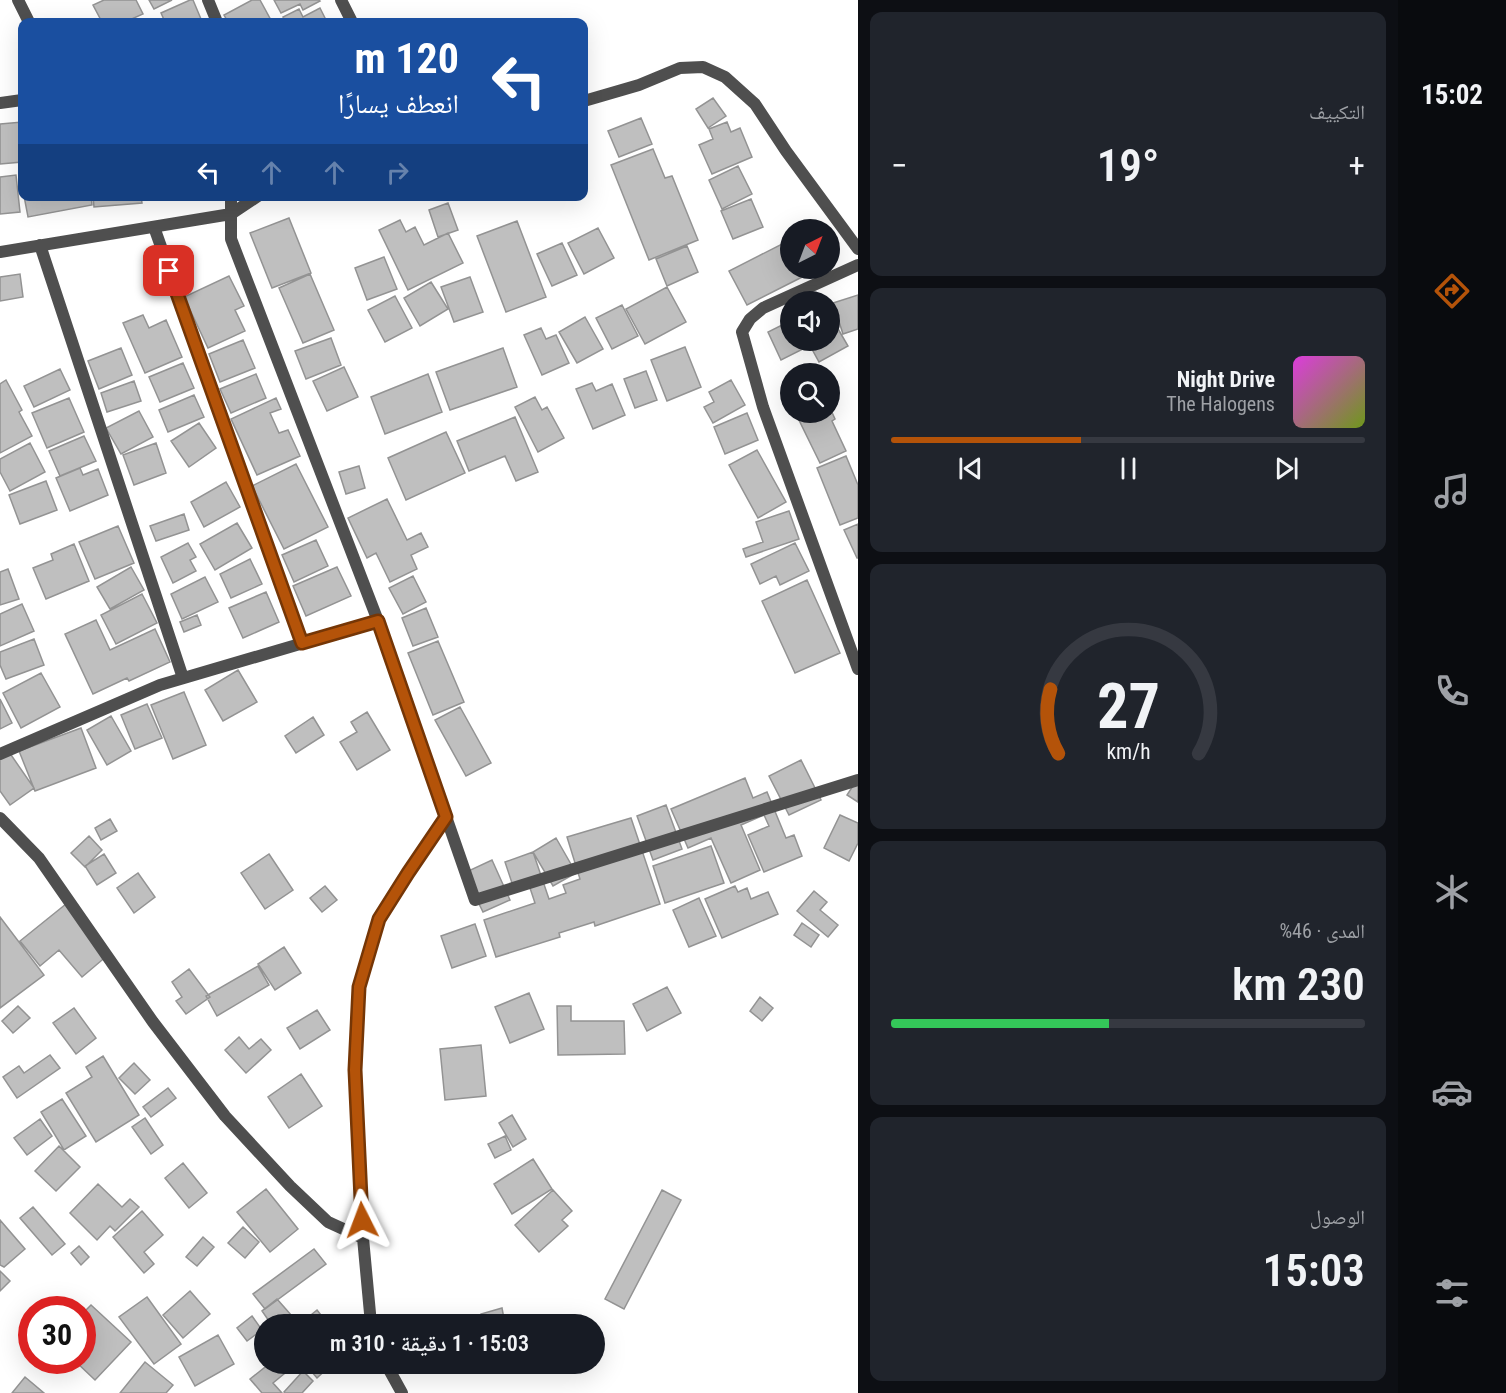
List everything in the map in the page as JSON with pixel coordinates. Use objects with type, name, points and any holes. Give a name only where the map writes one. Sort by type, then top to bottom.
[{"type":"street","points":[[18,0],[27,18]]},
{"type":"street","points":[[208,0],[215,18]]},
{"type":"street","points":[[341,0],[350,18]]},
{"type":"street","points":[[588,100],[639,85],[680,68],[703,67],[725,76],[755,104],[786,151],[858,249]]},
{"type":"street","points":[[0,103],[18,101]]},
{"type":"street","points":[[231,201],[231,239],[378,621],[475,900],[858,780]]},
{"type":"street","points":[[0,252],[231,214],[250,201]]},
{"type":"street","points":[[154,227],[302,643]]},
{"type":"street","points":[[40,245],[183,678]]},
{"type":"street","points":[[858,265],[762,308],[750,319],[742,332],[763,407],[858,669]]},
{"type":"street","points":[[0,754],[160,685],[378,621]]},
{"type":"street","points":[[370,1314],[363,1238],[355,1070],[359,987],[379,919],[446,817]]},
{"type":"street","points":[[0,818],[39,858],[153,1022],[225,1116],[290,1186],[328,1222],[363,1238]]},
{"type":"street","points":[[392,1374],[402,1393]]},
{"type":"building","points":[[104,0],[136,0],[143,14],[134,18],[100,18],[93,5]]},
{"type":"building","points":[[149,0],[172,0],[154,9]]},
{"type":"building","points":[[193,0],[201,18],[163,18],[161,13]]},
{"type":"building","points":[[252,0],[260,0],[270,18],[226,18],[224,15]]},
{"type":"building","points":[[274,0],[320,1],[303,10],[300,4],[281,13]]},
{"type":"building","points":[[320,8],[325,18],[283,17],[299,9],[303,17]]},
{"type":"building","points":[[713,98],[726,116],[708,128],[696,109]]},
{"type":"building","points":[[641,118],[652,144],[619,157],[608,131]]},
{"type":"building","points":[[18,122],[18,162],[0,164],[0,124]]},
{"type":"building","points":[[727,122],[731,132],[740,128],[752,157],[712,174],[699,145],[713,139],[709,129]]},
{"type":"building","points":[[653,149],[665,178],[672,176],[698,240],[649,260],[611,165]]},
{"type":"building","points":[[738,166],[752,194],[722,209],[709,180]]},
{"type":"building","points":[[16,175],[20,212],[0,214],[0,177]]},
{"type":"building","points":[[751,199],[763,227],[733,239],[721,211]]},
{"type":"building","points":[[25,201],[92,201],[92,205],[28,217]]},
{"type":"building","points":[[93,201],[142,201],[142,203],[94,207]]},
{"type":"building","points":[[448,203],[458,230],[438,237],[429,210]]},
{"type":"building","points":[[289,218],[311,273],[272,288],[250,233]]},
{"type":"building","points":[[400,220],[406,232],[415,227],[424,245],[448,233],[463,263],[408,290],[379,230]]},
{"type":"building","points":[[517,221],[546,297],[506,312],[477,236]]},
{"type":"building","points":[[598,228],[614,258],[584,274],[568,243]]},
{"type":"building","points":[[562,243],[577,275],[552,286],[537,254]]},
{"type":"building","points":[[780,245],[780,279],[798,279],[747,305],[729,271]]},
{"type":"building","points":[[687,246],[698,272],[667,286],[656,259]]},
{"type":"building","points":[[384,257],[397,289],[367,300],[355,268]]},
{"type":"building","points":[[20,274],[23,297],[0,301],[0,277]]},
{"type":"building","points":[[310,274],[334,330],[303,343],[279,288]]},
{"type":"building","points":[[229,276],[244,306],[235,310],[245,331],[208,348],[184,297]]},
{"type":"building","points":[[470,277],[483,312],[454,322],[441,287]]},
{"type":"building","points":[[431,282],[448,309],[420,326],[404,298]]},
{"type":"building","points":[[667,287],[686,322],[645,344],[626,309]]},
{"type":"building","points":[[858,295],[858,329],[843,334],[840,325],[840,301]]},
{"type":"building","points":[[395,296],[412,328],[385,342],[368,310]]},
{"type":"building","points":[[622,305],[638,336],[612,349],[596,318]]},
{"type":"building","points":[[143,315],[149,328],[166,320],[182,357],[145,373],[123,323]]},
{"type":"building","points":[[585,317],[603,349],[577,363],[559,332]]},
{"type":"building","points":[[780,326],[780,351],[799,351],[781,360],[768,332]]},
{"type":"building","points":[[541,328],[546,339],[556,335],[569,363],[542,375],[524,335]]},
{"type":"building","points":[[840,332],[848,346],[840,350]]},
{"type":"building","points":[[331,338],[341,365],[306,379],[295,351]]},
{"type":"building","points":[[243,340],[255,368],[220,382],[209,354]]},
{"type":"building","points":[[685,347],[701,387],[667,401],[651,360]]},
{"type":"building","points":[[121,348],[132,375],[99,389],[88,361]]},
{"type":"building","points":[[503,348],[517,387],[450,410],[436,372]]},
{"type":"building","points":[[813,351],[839,351],[819,362]]},
{"type":"building","points":[[183,363],[194,388],[160,402],[149,377]]},
{"type":"building","points":[[344,367],[358,397],[327,411],[313,381]]},
{"type":"building","points":[[60,369],[70,390],[34,407],[24,386]]},
{"type":"building","points":[[646,371],[657,400],[635,408],[624,379]]},
{"type":"building","points":[[256,374],[266,398],[231,413],[220,389]]},
{"type":"building","points":[[428,374],[442,412],[385,434],[371,397]]},
{"type":"building","points":[[6,380],[22,410],[19,412],[32,436],[0,453],[0,384]]},
{"type":"building","points":[[731,380],[745,405],[713,423],[704,407],[714,402],[709,392]]},
{"type":"building","points":[[134,381],[141,401],[107,412],[101,393]]},
{"type":"building","points":[[592,383],[596,391],[612,384],[625,415],[593,429],[576,389]]},
{"type":"building","points":[[194,395],[204,417],[168,432],[159,410]]},
{"type":"building","points":[[535,397],[542,410],[547,407],[564,438],[538,452],[515,407]]},
{"type":"building","points":[[69,398],[84,432],[47,448],[32,413]]},
{"type":"building","points":[[276,398],[281,409],[270,413],[279,433],[288,430],[300,456],[257,475],[231,419]]},
{"type":"building","points":[[139,411],[153,437],[121,454],[106,428]]},
{"type":"building","points":[[747,413],[758,440],[725,454],[714,427]]},
{"type":"building","points":[[515,417],[538,472],[516,481],[505,456],[469,471],[457,441]]},
{"type":"building","points":[[199,423],[216,448],[189,467],[171,441]]},
{"type":"building","points":[[800,423],[833,423],[846,451],[820,463]]},
{"type":"building","points":[[446,432],[465,473],[406,500],[388,458]]},
{"type":"building","points":[[84,436],[96,461],[60,476],[49,451]]},
{"type":"building","points":[[30,443],[45,472],[10,491],[0,472],[0,459]]},
{"type":"building","points":[[156,443],[166,473],[134,485],[123,455]]},
{"type":"building","points":[[757,450],[786,502],[758,518],[729,465]]},
{"type":"building","points":[[846,456],[858,485],[858,518],[840,525],[817,468]]},
{"type":"building","points":[[296,464],[328,527],[284,549],[252,486]]},
{"type":"building","points":[[359,466],[365,488],[346,494],[339,472]]},
{"type":"building","points":[[80,468],[83,475],[98,469],[108,495],[70,511],[56,478]]},
{"type":"building","points":[[46,481],[57,510],[20,524],[9,495]]},
{"type":"building","points":[[226,482],[240,507],[204,527],[191,502]]},
{"type":"building","points":[[387,499],[407,540],[421,533],[428,547],[411,555],[417,569],[390,582],[376,553],[367,558],[348,518]]},
{"type":"building","points":[[789,511],[799,539],[746,557],[743,549],[763,542],[756,522]]},
{"type":"building","points":[[184,514],[189,530],[156,541],[150,526]]},
{"type":"building","points":[[237,523],[252,548],[215,570],[200,544]]},
{"type":"building","points":[[858,524],[858,558],[857,558],[844,530]]},
{"type":"building","points":[[118,526],[134,563],[95,579],[79,542]]},
{"type":"building","points":[[316,540],[328,566],[294,582],[282,555]]},
{"type":"building","points":[[188,543],[196,557],[190,560],[196,571],[173,583],[161,557]]},
{"type":"building","points":[[795,543],[809,571],[780,585],[776,576],[760,584],[751,564]]},
{"type":"building","points":[[74,544],[89,581],[46,599],[33,568],[53,560],[51,554]]},
{"type":"building","points":[[250,559],[262,584],[231,598],[220,574]]},
{"type":"building","points":[[131,567],[144,590],[110,609],[97,587]]},
{"type":"building","points":[[337,567],[351,596],[306,616],[293,586]]},
{"type":"building","points":[[8,569],[19,599],[0,605],[0,572]]},
{"type":"building","points":[[413,576],[426,602],[403,614],[389,588]]},
{"type":"building","points":[[205,577],[218,602],[182,619],[171,594]]},
{"type":"building","points":[[807,580],[840,653],[795,673],[762,601]]},
{"type":"building","points":[[266,592],[279,622],[243,638],[229,608]]},
{"type":"building","points":[[142,594],[157,623],[116,644],[101,615]]},
{"type":"building","points":[[22,604],[34,631],[0,646],[0,614]]},
{"type":"building","points":[[426,608],[438,637],[413,646],[402,618]]},
{"type":"building","points":[[197,615],[201,625],[184,632],[180,622]]},
{"type":"building","points":[[96,620],[110,650],[155,629],[170,662],[129,681],[127,678],[93,694],[65,634]]},
{"type":"building","points":[[34,639],[44,665],[6,679],[0,665],[0,652]]},
{"type":"building","points":[[438,641],[464,702],[433,715],[408,653]]},
{"type":"building","points":[[238,670],[257,702],[223,721],[205,690]]},
{"type":"building","points":[[41,673],[60,707],[21,728],[3,693]]},
{"type":"building","points":[[184,692],[206,745],[173,759],[151,705]]},
{"type":"building","points":[[0,699],[12,723],[0,729]]},
{"type":"building","points":[[147,704],[162,738],[135,749],[121,715]]},
{"type":"building","points":[[460,707],[491,763],[466,776],[435,720]]},
{"type":"building","points":[[367,712],[390,750],[357,770],[340,742],[357,732],[351,722]]},
{"type":"building","points":[[111,716],[131,751],[107,765],[87,730]]},
{"type":"building","points":[[313,717],[324,735],[296,753],[285,736]]},
{"type":"building","points":[[81,728],[96,768],[35,791],[19,751]]},
{"type":"building","points":[[9,752],[34,788],[10,805],[0,791],[0,759]]},
{"type":"building","points":[[801,760],[821,800],[789,815],[769,776]]},
{"type":"building","points":[[745,778],[753,798],[767,792],[786,838],[794,835],[802,856],[764,872],[748,835],[769,826],[764,815],[741,825],[760,870],[731,883],[711,838],[688,848],[671,809]]},
{"type":"building","points":[[858,778],[858,802],[847,795]]},
{"type":"building","points":[[666,805],[682,849],[653,860],[637,816]]},
{"type":"building","points":[[840,815],[858,823],[858,843],[849,861],[824,848]]},
{"type":"building","points":[[631,818],[660,904],[595,926],[594,922],[559,933],[560,937],[496,957],[484,920],[535,903],[529,885],[514,889],[505,862],[533,852],[549,899],[566,893],[563,885],[580,879],[567,837]]},
{"type":"building","points":[[110,819],[117,831],[101,840],[95,828]]},
{"type":"building","points":[[89,836],[102,850],[85,867],[71,853]]},
{"type":"building","points":[[556,838],[576,873],[553,886],[533,852]]},
{"type":"building","points":[[711,846],[724,883],[665,903],[653,866]]},
{"type":"building","points":[[104,854],[116,873],[97,885],[85,866]]},
{"type":"building","points":[[269,854],[293,890],[265,909],[241,873]]},
{"type":"building","points":[[492,860],[510,900],[483,912],[464,873]]},
{"type":"building","points":[[138,873],[155,897],[134,913],[117,888]]},
{"type":"building","points":[[325,886],[337,900],[322,912],[310,898]]},
{"type":"building","points":[[735,886],[738,892],[747,888],[751,899],[768,892],[778,914],[722,938],[705,899]]},
{"type":"building","points":[[814,891],[827,902],[820,910],[838,925],[828,937],[797,911]]},
{"type":"building","points":[[699,898],[716,936],[689,947],[673,910]]},
{"type":"building","points":[[66,904],[108,955],[82,977],[59,950],[40,966],[20,941]]},
{"type":"building","points":[[0,917],[44,975],[0,1008]]},
{"type":"building","points":[[802,923],[819,935],[811,947],[794,935]]},
{"type":"building","points":[[475,924],[486,956],[452,968],[441,936]]},
{"type":"building","points":[[284,947],[301,973],[275,990],[258,964]]},
{"type":"building","points":[[258,966],[269,985],[217,1016],[206,996]]},
{"type":"building","points":[[189,969],[210,997],[186,1014],[176,1001],[182,997],[172,982]]},
{"type":"building","points":[[667,987],[681,1013],[647,1031],[633,1004]]},
{"type":"building","points":[[529,993],[544,1029],[510,1043],[495,1007]]},
{"type":"building","points":[[760,997],[773,1008],[762,1021],[750,1011]]},
{"type":"building","points":[[18,1006],[30,1018],[13,1033],[2,1021]]},
{"type":"building","points":[[557,1006],[571,1006],[571,1021],[624,1021],[625,1054],[558,1055]]},
{"type":"building","points":[[74,1008],[96,1038],[76,1054],[53,1023]]},
{"type":"building","points":[[317,1010],[330,1030],[300,1049],[287,1028]]},
{"type":"building","points":[[239,1037],[249,1049],[261,1039],[271,1050],[246,1073],[225,1050]]},
{"type":"building","points":[[481,1045],[486,1096],[445,1100],[440,1049]]},
{"type":"building","points":[[50,1055],[60,1068],[17,1098],[3,1077],[19,1066],[24,1073]]},
{"type":"building","points":[[103,1056],[139,1115],[96,1142],[66,1093],[92,1077],[86,1067]]},
{"type":"building","points":[[134,1063],[150,1080],[135,1094],[119,1078]]},
{"type":"building","points":[[301,1074],[322,1106],[289,1128],[268,1097]]},
{"type":"building","points":[[168,1088],[176,1098],[151,1117],[143,1107]]},
{"type":"building","points":[[62,1099],[86,1136],[64,1150],[41,1112]]},
{"type":"building","points":[[512,1115],[526,1139],[513,1147],[499,1123]]},
{"type":"building","points":[[145,1118],[163,1145],[151,1154],[132,1127]]},
{"type":"building","points":[[40,1119],[52,1136],[27,1155],[14,1138]]},
{"type":"building","points":[[505,1136],[511,1150],[495,1158],[488,1144]]},
{"type":"building","points":[[59,1146],[80,1167],[56,1191],[35,1171]]},
{"type":"building","points":[[533,1159],[552,1189],[512,1214],[494,1184]]},
{"type":"building","points":[[183,1163],[207,1193],[189,1208],[165,1178]]},
{"type":"building","points":[[98,1184],[122,1207],[130,1199],[139,1207],[115,1231],[110,1226],[97,1240],[70,1213]]},
{"type":"building","points":[[266,1189],[298,1229],[270,1252],[237,1212]]},
{"type":"building","points":[[553,1190],[572,1211],[562,1220],[568,1226],[539,1252],[515,1225]]},
{"type":"building","points":[[662,1190],[681,1200],[624,1309],[605,1299]]},
{"type":"building","points":[[33,1207],[65,1244],[52,1255],[20,1218]]},
{"type":"building","points":[[142,1211],[163,1235],[144,1252],[154,1264],[144,1273],[113,1237]]},
{"type":"building","points":[[0,1220],[25,1249],[4,1267],[0,1265]]},
{"type":"building","points":[[243,1227],[259,1242],[245,1258],[228,1243]]},
{"type":"building","points":[[203,1237],[214,1247],[197,1266],[186,1257]]},
{"type":"building","points":[[79,1246],[89,1257],[81,1265],[71,1253]]},
{"type":"building","points":[[314,1249],[326,1264],[265,1309],[253,1294]]},
{"type":"building","points":[[0,1271],[10,1281],[0,1291]]},
{"type":"building","points":[[190,1291],[210,1314],[183,1338],[163,1315]]},
{"type":"building","points":[[147,1297],[181,1344],[154,1364],[119,1317]]},
{"type":"building","points":[[277,1299],[290,1314],[264,1314],[262,1311]]},
{"type":"building","points":[[502,1308],[503,1314],[481,1314]]},
{"type":"building","points":[[96,1310],[131,1342],[95,1380],[89,1374],[96,1374]]},
{"type":"building","points":[[252,1316],[254,1319],[254,1336],[247,1341],[237,1328]]},
{"type":"building","points":[[218,1335],[234,1364],[195,1386],[179,1357]]},
{"type":"building","points":[[145,1362],[173,1385],[166,1393],[120,1393]]},
{"type":"building","points":[[256,1374],[284,1374],[273,1383],[282,1393],[262,1393],[250,1379]]},
{"type":"building","points":[[300,1374],[306,1374],[313,1381],[302,1393],[284,1392]]},
{"type":"building","points":[[25,1377],[44,1393],[12,1393]]},
{"type":"route","points":[[169,271],[302,643],[378,621],[446,817],[379,919],[359,987],[355,1070],[362,1220]]}]
